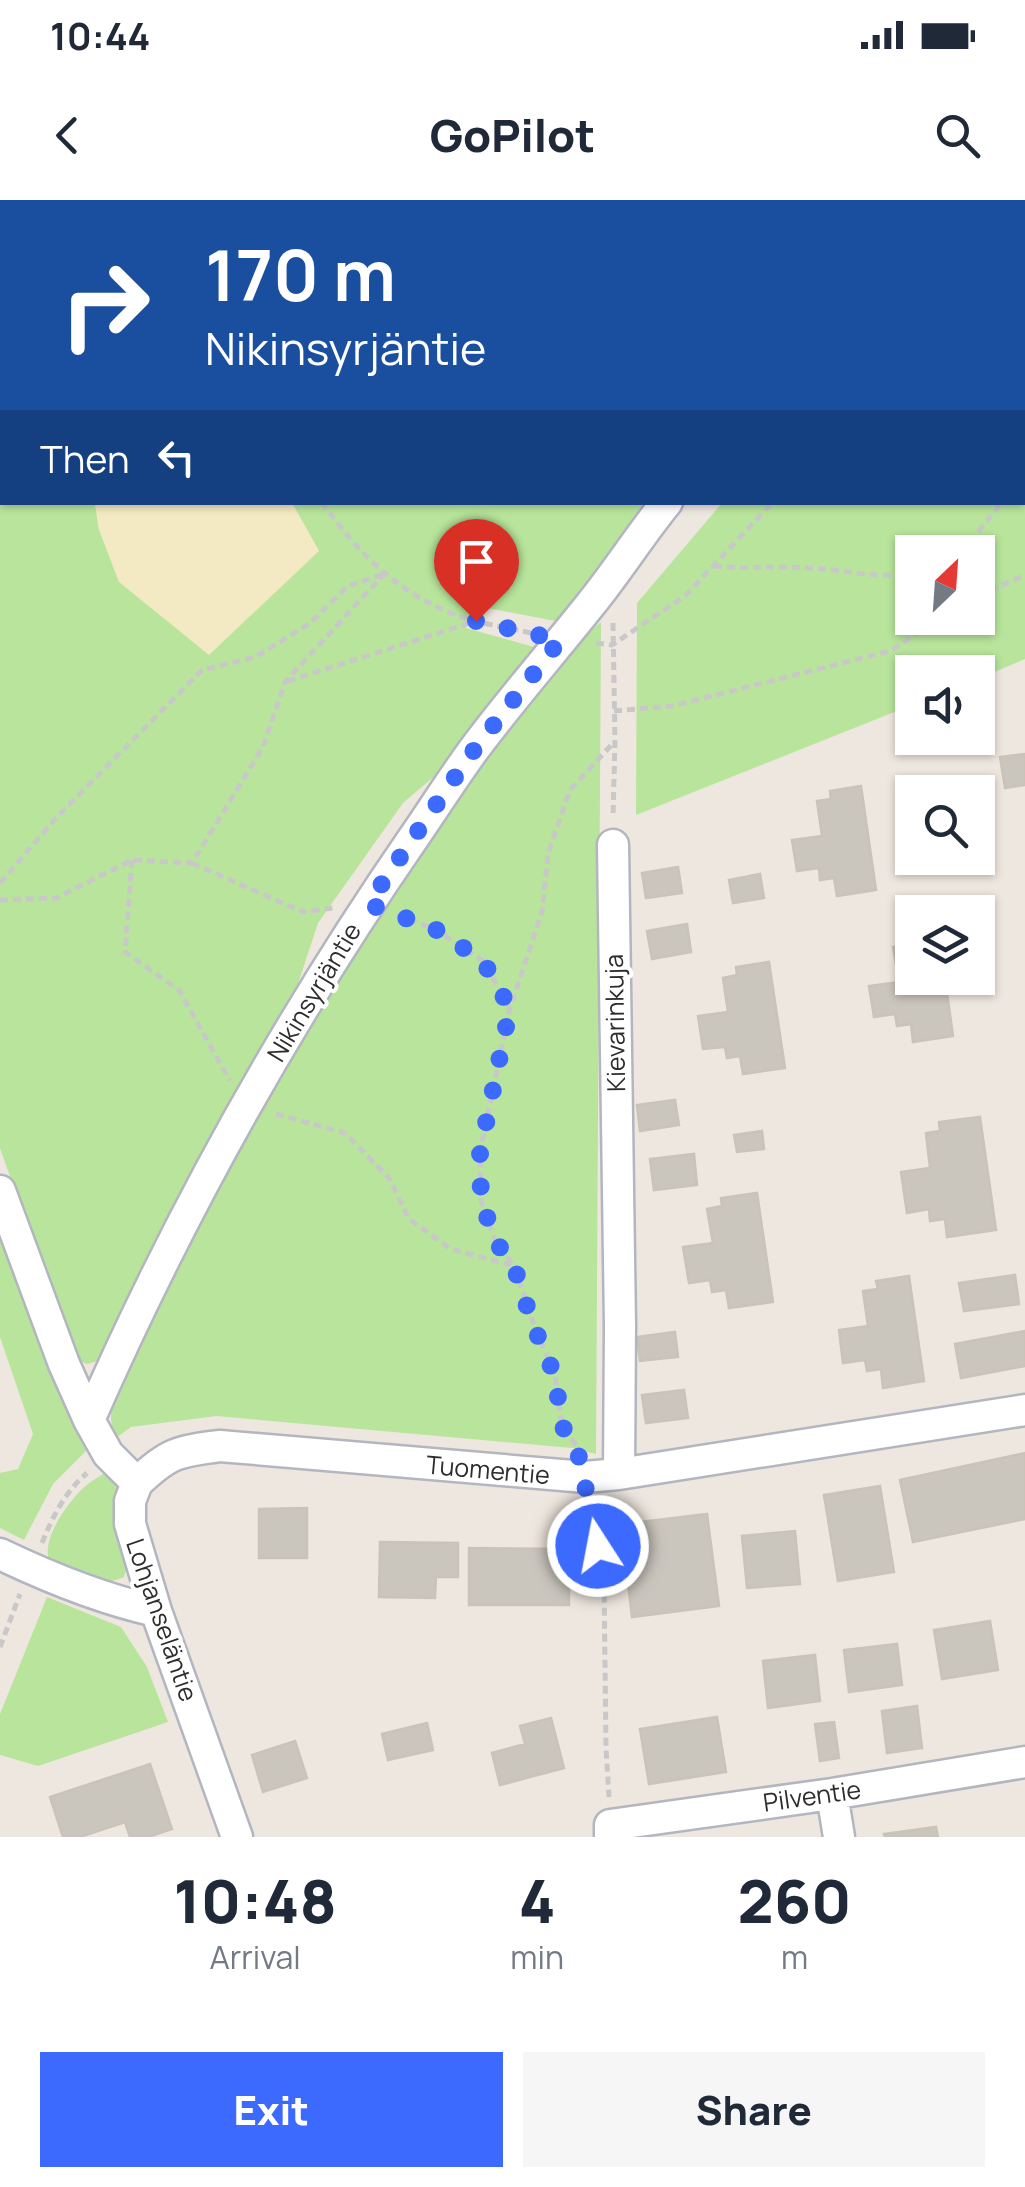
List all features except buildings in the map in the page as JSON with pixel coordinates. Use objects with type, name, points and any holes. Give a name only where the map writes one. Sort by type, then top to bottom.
[{"type":"street","name":"Nikinsyrjäntie","points":[[89,1420],[206,1176],[296,1016],[471,754],[666,505]]},
{"type":"street","name":"Kievarinkuja","points":[[613,846],[619,1474]]},
{"type":"street","points":[[0,1190],[64,1364],[89,1420],[108,1454],[137,1482]]},
{"type":"street","name":"Tuomentie","points":[[137,1482],[180,1451],[220,1446],[585,1477],[1025,1410]]},
{"type":"street","name":"Lohjanseläntie","points":[[137,1482],[130,1500],[130,1524],[156,1611],[237,1837]]},
{"type":"street","points":[[0,1554],[121,1603],[156,1611]]},
{"type":"street","name":"Pilventie","points":[[610,1831],[1025,1762]]},
{"type":"street","points":[[832,1794],[838,1837]]},
{"type":"path","points":[[324,505],[384,574],[426,602],[476,621],[560,640]]},
{"type":"path","points":[[612,645],[685,596],[770,505]]},
{"type":"path","points":[[976,535],[1000,505]]},
{"type":"path","points":[[714,566],[810,568],[895,576]]},
{"type":"path","points":[[613,846],[615,572]]},
{"type":"path","points":[[192,864],[263,746],[286,682],[384,574]]},
{"type":"path","points":[[0,882],[57,816],[202,670],[254,657],[309,624],[348,586],[384,574]]},
{"type":"path","points":[[995,588],[1025,574]]},
{"type":"path","points":[[286,682],[476,621]]},
{"type":"path","points":[[614,711],[672,706],[890,651],[914,635]]},
{"type":"path","points":[[610,1831],[604,1580],[585,1477],[577,1448],[562,1426],[555,1376],[514,1266],[496,1242],[481,1200],[480,1152],[510,1008],[542,912],[548,854],[570,790],[615,741]]},
{"type":"path","points":[[0,900],[56,898],[132,860],[192,864],[303,912],[368,904],[435,929],[483,961],[510,1008]]},
{"type":"path","points":[[132,860],[125,952],[179,990],[246,1106],[345,1133],[390,1178],[409,1220],[451,1250],[514,1266]]},
{"type":"green space","points":[[0,505],[95,505],[99,530],[319,551],[293,505],[651,505],[561,622],[471,605],[466,628],[541,649],[450,763],[403,803],[318,923],[297,987],[223,1117],[98,1361],[87,1364],[74,1358],[0,1148]]},
{"type":"green space","points":[[720,505],[1025,505],[1025,659],[995,672],[995,655],[895,655],[895,712],[636,815],[637,603]]},
{"type":"green space","points":[[601,622],[596,1454],[572,1448],[216,1416],[131,1427],[116,1438],[111,1420],[115,1390],[233,1146],[435,822],[558,657]]},
{"type":"green space","points":[[0,1226],[86,1451],[53,1484],[24,1540],[0,1528],[0,1473],[18,1469],[33,1434],[0,1337]]},
{"type":"green space","points":[[106,1472],[117,1488],[113,1505],[127,1567],[124,1577],[103,1582],[76,1576],[49,1561],[48,1552],[52,1533],[68,1506],[83,1488]]},
{"type":"green space","points":[[47,1597],[121,1627],[147,1667],[168,1722],[38,1766],[0,1755],[0,1714]]},
{"type":"sand","points":[[95,505],[293,505],[319,551],[209,655],[119,582],[99,530]]},
{"type":"route","points":[[476,621],[560,640],[471,754],[368,904],[435,929],[483,961],[510,1008],[480,1152],[481,1200],[496,1242],[514,1266],[555,1376],[562,1426],[577,1448],[598,1546]]}]
